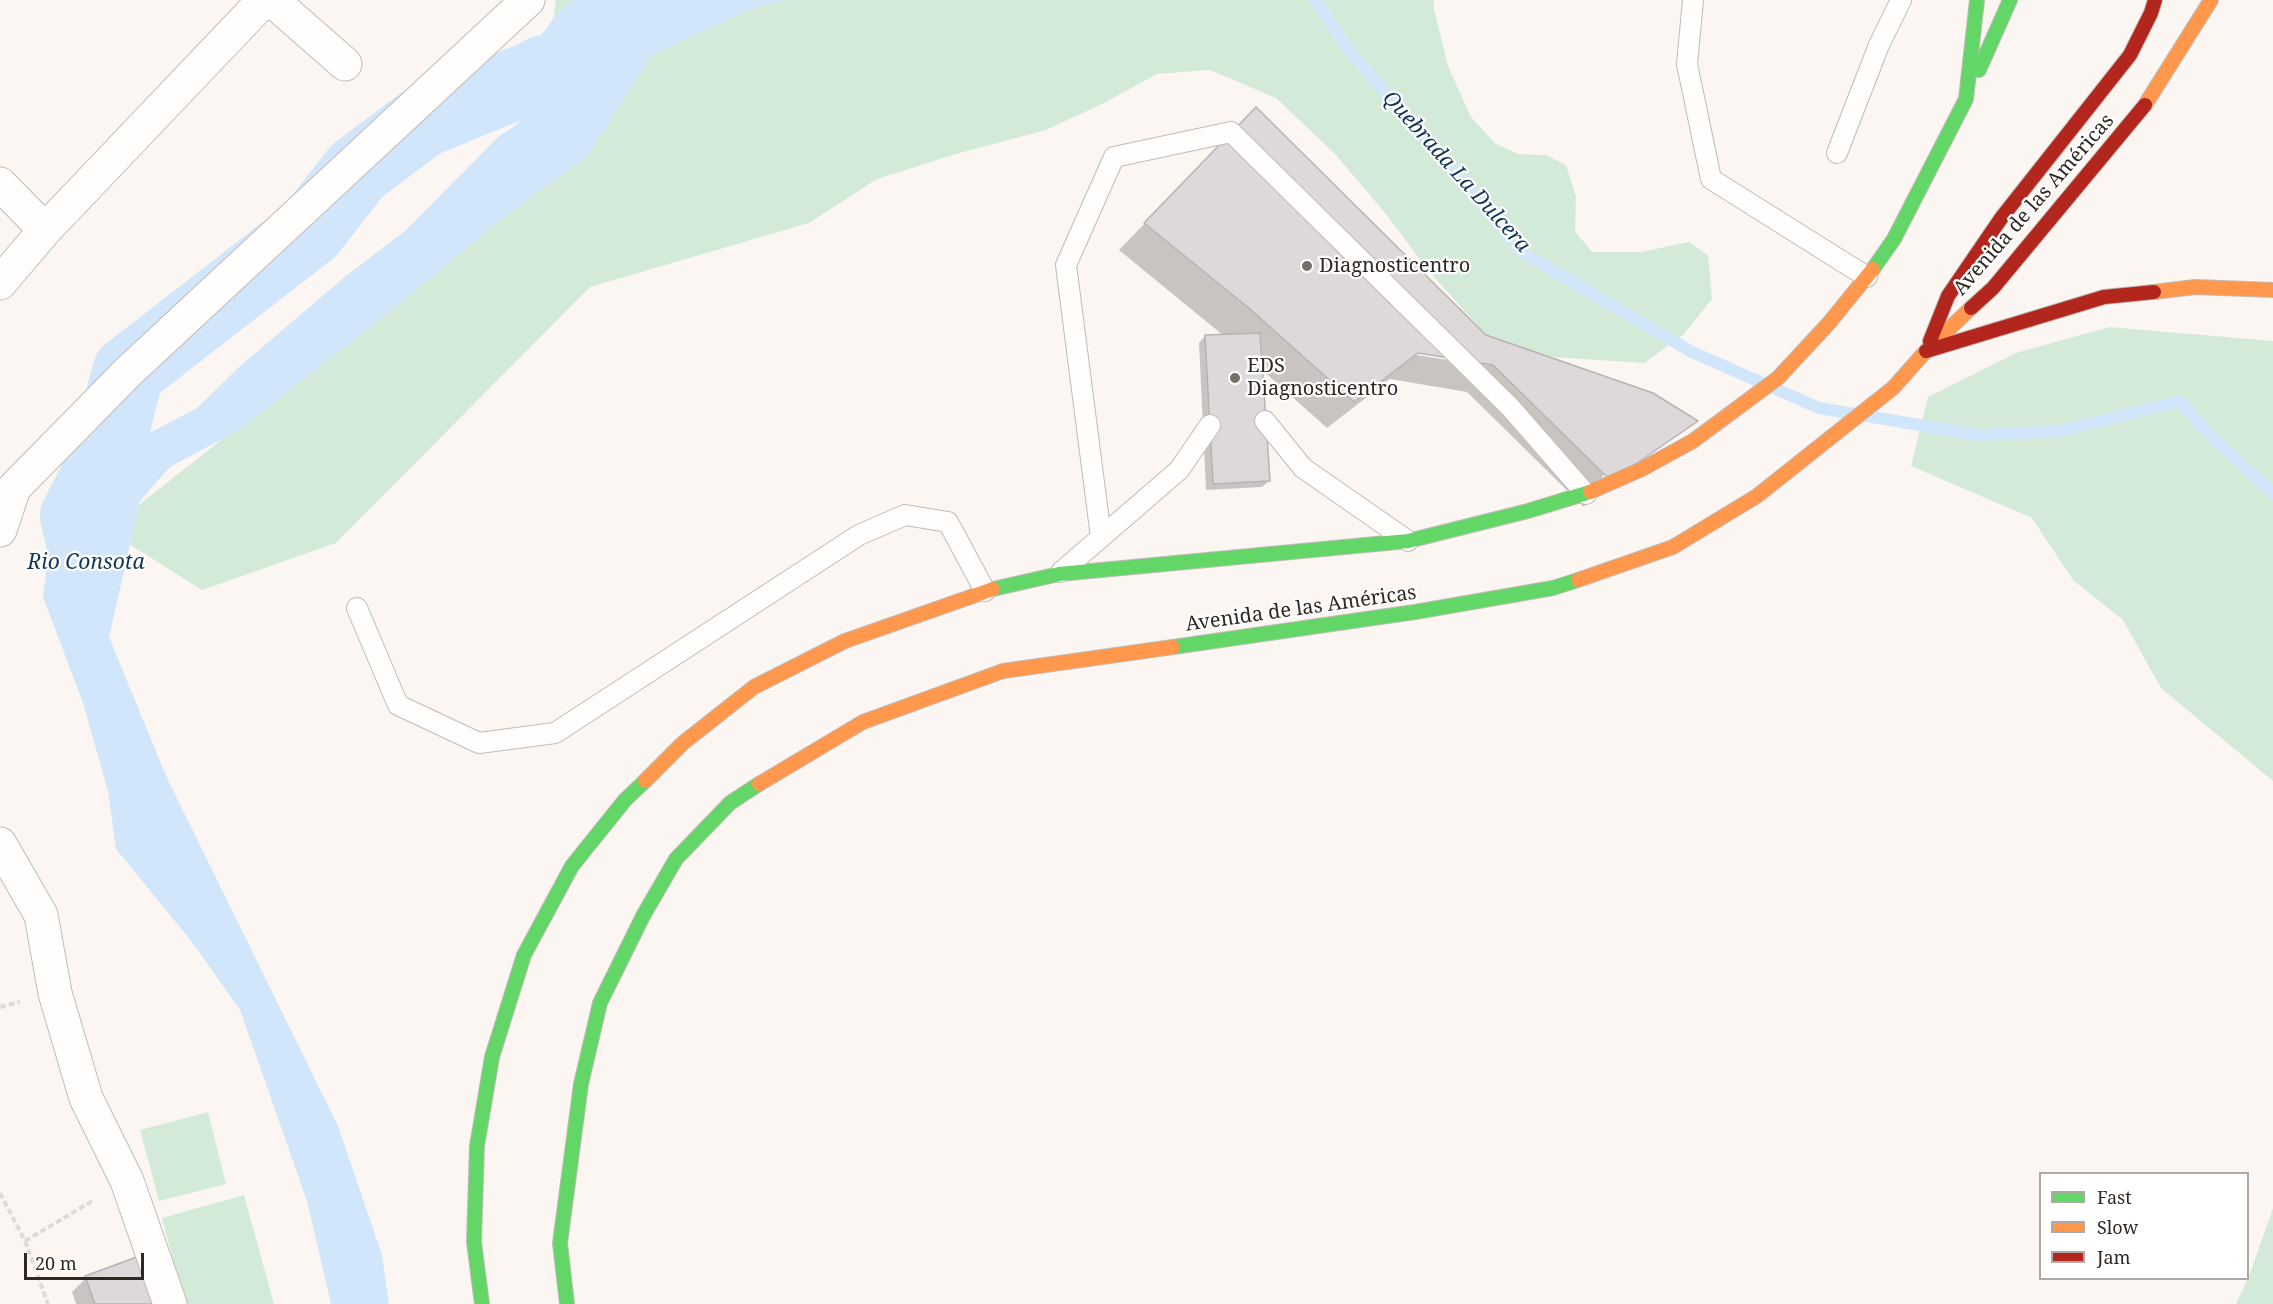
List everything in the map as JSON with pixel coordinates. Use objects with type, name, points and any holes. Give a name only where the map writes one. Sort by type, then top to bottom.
[{"type":"main road","points":[[1966,99],[1977,0]]},
{"type":"main road","points":[[482,1304],[474,1242],[477,1146],[492,1057],[524,955],[572,866],[625,800],[683,743],[754,687],[845,641],[985,591],[1059,574],[1408,541],[1586,494],[1642,469],[1693,441],[1778,378],[1829,323],[1867,277],[1894,238],[1966,99],[2010,0]]},
{"type":"main road","points":[[1926,351],[1948,296],[2002,217],[2130,55],[2155,0]]},
{"type":"main road","name":"Avenida de las Américas","points":[[567,1304],[560,1243],[581,1084],[600,1003],[643,916],[675,859],[730,803],[795,761],[863,722],[1003,671],[1415,612],[1553,588],[1673,547],[1757,496],[1893,388],[1926,351],[1993,288],[2149,100],[2211,0]]},
{"type":"main road","points":[[1926,351],[2104,297],[2195,287],[2273,290]]},
{"type":"street","points":[[0,283],[45,230],[264,0]]},
{"type":"street","points":[[272,0],[345,64]]},
{"type":"street","points":[[0,530],[14,488],[128,372],[528,0]]},
{"type":"street","points":[[0,184],[45,230]]},
{"type":"street","points":[[0,844],[41,915],[55,993],[86,1098],[127,1181],[170,1304]]},
{"type":"lane","points":[[1693,0],[1687,64],[1711,179],[1867,277]]},
{"type":"lane","points":[[1837,153],[1879,45],[1900,0]]},
{"type":"lane","points":[[1101,537],[1066,265],[1114,157],[1231,132],[1510,407],[1586,494]]},
{"type":"lane","points":[[1265,421],[1304,468],[1408,541]]},
{"type":"lane","points":[[1059,574],[1179,470],[1209,425]]},
{"type":"lane","points":[[357,608],[398,705],[479,742],[555,733],[858,535],[905,515],[948,522],[985,591]]},
{"type":"path","points":[[25,1241],[127,1181]]},
{"type":"path","points":[[0,1193],[25,1241],[48,1304]]},
{"type":"green space","points":[[556,0],[669,0],[625,14],[582,40],[554,83],[535,76],[525,58],[538,38],[553,22]]},
{"type":"green space","points":[[786,0],[1434,0],[1434,9],[1448,66],[1471,117],[1496,144],[1518,154],[1546,155],[1566,165],[1576,197],[1575,231],[1592,252],[1641,252],[1689,242],[1708,255],[1712,299],[1683,335],[1644,363],[1551,357],[1486,335],[1427,269],[1386,214],[1335,154],[1276,98],[1210,70],[1157,74],[1104,103],[1046,130],[956,154],[877,179],[809,223],[590,287],[336,543],[202,590],[107,530],[495,224],[587,156],[652,55],[751,9]]},
{"type":"green space","points":[[2109,327],[2273,341],[2273,781],[2161,688],[2123,620],[2073,580],[2032,518],[1911,466],[1928,397],[2016,353]]},
{"type":"green space","points":[[208,1112],[226,1184],[159,1201],[140,1130]]},
{"type":"green space","points":[[244,1195],[274,1304],[185,1304],[162,1218]]},
{"type":"green space","points":[[2273,1208],[2273,1304],[2236,1304],[2249,1276]]},
{"type":"water","name":"Rio Consota","points":[[669,0],[786,0],[751,9],[652,55],[587,156],[495,224],[398,305],[239,430],[170,467],[140,501],[109,637],[167,778],[338,1126],[382,1255],[389,1304],[331,1304],[307,1201],[240,1010],[192,942],[116,849],[108,791],[83,703],[43,597],[48,555],[66,500],[106,456],[197,408],[239,367],[347,275],[405,231],[499,136],[516,125],[554,83],[582,40],[625,14]]},
{"type":"building","name":"Diagnosticentro","points":[[1256,107],[1486,335],[1653,393],[1698,421],[1611,481],[1493,365],[1418,353],[1354,402],[1250,309],[1144,223]]},
{"type":"building","name":"EDS Diagnosticentro","points":[[1260,333],[1270,481],[1213,484],[1205,335]]},
{"type":"building","points":[[145,1254],[156,1304],[95,1304],[85,1276]]},
{"type":"waterway","points":[[83,546],[76,516],[107,456],[128,372],[310,231],[357,171],[422,122],[544,71],[554,83],[582,40],[613,13],[625,14],[669,0]]},
{"type":"waterway","name":"Quebrada La Dulcera","points":[[1315,0],[1352,54],[1523,253],[1692,352],[1819,408],[1979,435],[2060,431],[2180,401],[2207,432],[2273,494]]},
{"type":"traffic: fast","points":[[1873,269],[1894,239],[1966,99],[1977,0]]},
{"type":"traffic: fast","points":[[1979,70],[2010,0]]},
{"type":"traffic: fast","points":[[993,589],[1059,574],[1408,541],[1528,511],[1590,492]]},
{"type":"traffic: fast","points":[[1173,647],[1415,612],[1553,588],[1578,580]]},
{"type":"traffic: fast","points":[[482,1304],[474,1242],[477,1146],[492,1057],[524,955],[572,866],[625,800],[645,781]]},
{"type":"traffic: fast","points":[[567,1304],[560,1243],[581,1084],[600,1003],[643,916],[676,859],[730,803],[759,784]]},
{"type":"traffic: slow","points":[[2145,105],[2211,0]]},
{"type":"traffic: slow","points":[[1590,492],[1642,469],[1693,441],[1778,378],[1829,323],[1873,269]]},
{"type":"traffic: slow","points":[[2154,292],[2195,287],[2273,290]]},
{"type":"traffic: slow","points":[[1578,580],[1673,547],[1757,496],[1893,388],[1926,351],[1971,308]]},
{"type":"traffic: slow","points":[[645,781],[683,743],[754,687],[845,641],[993,589]]},
{"type":"traffic: slow","points":[[759,784],[863,722],[1003,671],[1173,647]]},
{"type":"traffic: jam","points":[[1930,341],[1948,296],[2002,217],[2130,55],[2155,0]]},
{"type":"traffic: jam","points":[[1971,308],[1993,288],[2145,105]]},
{"type":"traffic: jam","points":[[1926,351],[2104,297],[2154,292]]},
{"type":"place","name":"Diagnosticentro","points":[[1307,266]]},
{"type":"place","name":"EDS Diagnosticentro","points":[[1235,378]]}]
